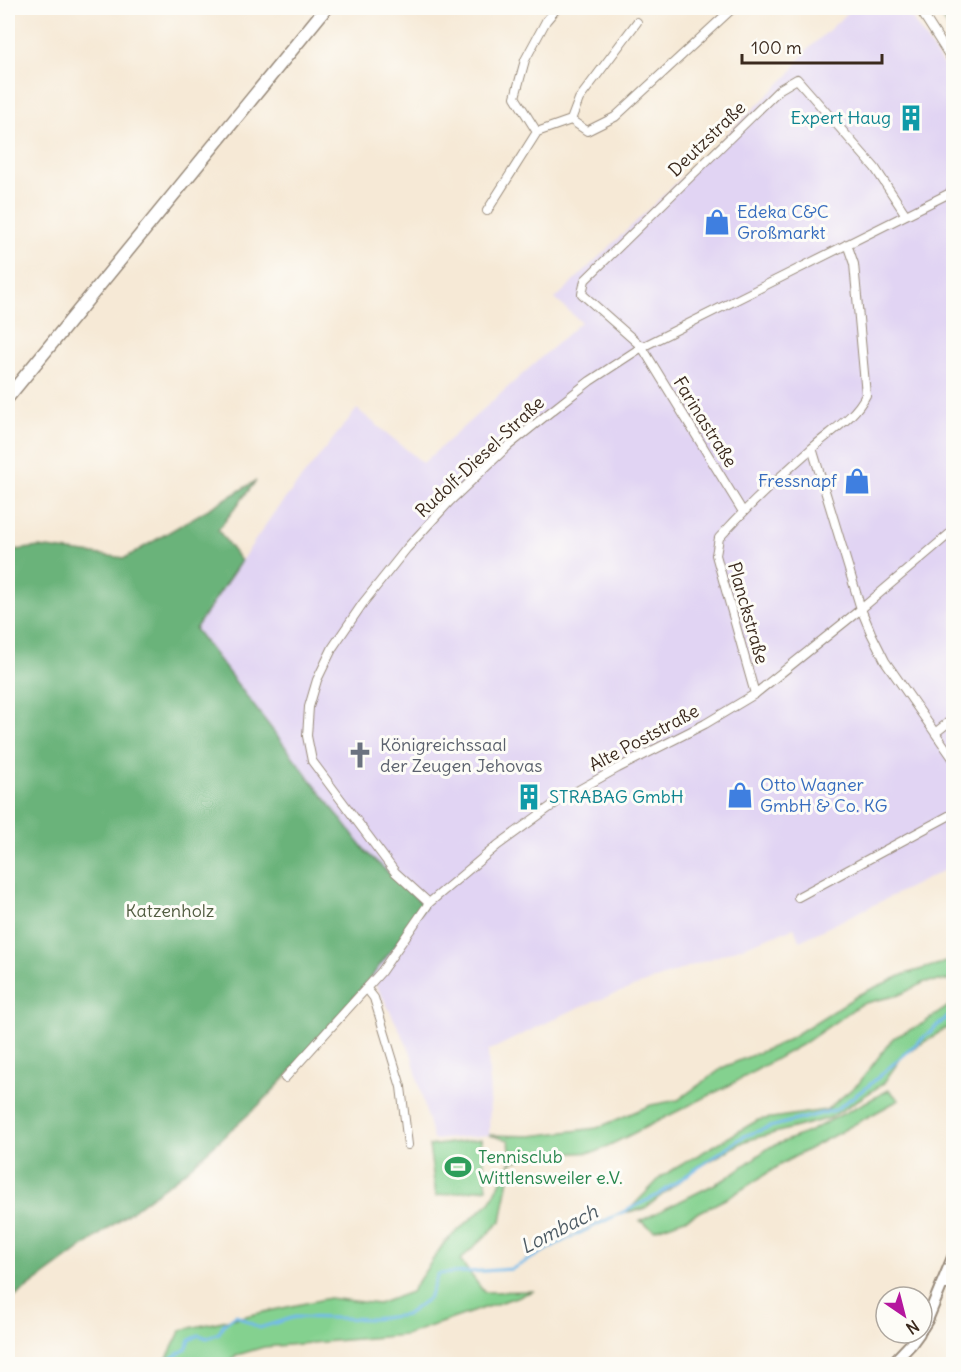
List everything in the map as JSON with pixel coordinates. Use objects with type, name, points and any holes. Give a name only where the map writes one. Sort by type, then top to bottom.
[{"type":"main road","points":[[300,38],[318,8]]},
{"type":"main road","points":[[8,397],[326,8]]},
{"type":"street","points":[[537,132],[515,98],[525,60],[546,21],[557,8]]},
{"type":"street","points":[[571,120],[587,131],[615,117],[733,8]]},
{"type":"street","points":[[919,8],[954,63]]},
{"type":"street","points":[[487,211],[537,132],[571,120],[579,99],[637,22]]},
{"type":"street","name":"Deutzstraße","points":[[642,347],[582,294],[585,280],[780,89],[797,79],[874,168],[906,214]]},
{"type":"street","name":"Rudolf-Diesel-Straße","points":[[429,903],[395,872],[312,761],[307,736],[309,707],[317,680],[333,647],[363,603],[407,548],[450,501],[508,446],[590,381],[642,347],[954,191]]},
{"type":"street","name":"Planckstraße","points":[[755,694],[716,555],[719,538],[743,512],[812,448],[852,415],[866,394],[854,264],[847,244]]},
{"type":"street","name":"Farinastraße","points":[[642,347],[743,512]]},
{"type":"street","points":[[812,448],[861,609],[871,633],[885,661],[954,760]]},
{"type":"street","name":"Alte Poststraße","points":[[285,1078],[381,972],[429,903],[498,845],[557,802],[705,724],[755,694],[861,609],[954,530]]},
{"type":"street","points":[[935,733],[954,718]]},
{"type":"street","points":[[798,897],[954,813]]},
{"type":"street","points":[[367,989],[374,998],[401,1087],[408,1145]]},
{"type":"street","points":[[934,1304],[954,1254]]},
{"type":"street","points":[[942,1285],[954,1285]]},
{"type":"street","points":[[892,1365],[910,1345]]},
{"type":"shaded area","points":[[853,8],[905,8],[953,80],[953,866],[800,941],[794,928],[577,1008],[488,1051],[489,1135],[433,1140],[411,1053],[371,977],[424,906],[367,853],[195,629],[273,514],[357,409],[423,463],[581,322],[555,299],[789,75],[804,53]]},
{"type":"green space","points":[[937,8],[953,8],[953,37]]},
{"type":"green space","name":"Katzenholz","points":[[256,481],[218,530],[241,561],[195,629],[367,853],[425,906],[371,977],[260,1104],[182,1174],[8,1302],[8,551],[39,547],[125,558]]},
{"type":"green space","points":[[953,960],[953,980],[925,982],[899,995],[861,1004],[806,1042],[730,1085],[596,1152],[537,1155],[512,1162],[501,1221],[460,1260],[484,1292],[534,1291],[405,1335],[264,1347],[237,1355],[226,1364],[164,1364],[181,1330],[329,1298],[378,1304],[411,1292],[444,1243],[491,1201],[511,1161],[509,1140],[489,1135],[531,1136],[597,1128],[651,1105],[678,1100],[724,1067],[784,1042],[860,994],[905,974]]},
{"type":"green space","points":[[953,1000],[953,1024],[903,1055],[883,1084],[830,1118],[745,1141],[697,1168],[644,1209],[627,1212],[662,1176],[758,1120],[826,1110],[859,1083],[893,1038],[922,1024],[950,1005]]},
{"type":"green space","points":[[889,1090],[899,1100],[783,1163],[733,1195],[688,1218],[654,1230],[640,1221],[725,1179],[770,1147],[808,1132]]},
{"type":"green space","name":"Tennisclub Wittlensweiler e.V.","points":[[481,1139],[487,1188],[436,1196],[429,1146]]},
{"type":"waterway","name":"Lombach","points":[[162,1364],[186,1349],[190,1340],[199,1335],[207,1338],[219,1333],[223,1325],[236,1315],[259,1328],[295,1317],[373,1319],[406,1315],[429,1298],[438,1274],[512,1269],[557,1244],[658,1195],[744,1136],[835,1110],[867,1087],[954,1011]]},
{"type":"place","name":"Expert Haug","points":[[911,118]]},
{"type":"place","name":"Edeka C&C Großmarkt","points":[[717,222]]},
{"type":"place","name":"Fressnapf","points":[[857,481]]},
{"type":"place","name":"Königreichssaal der Zeugen Jehovas","points":[[360,755]]},
{"type":"place","name":"Otto Wagner GmbH & Co. KG","points":[[740,795]]},
{"type":"place","name":"STRABAG GmbH","points":[[529,797]]},
{"type":"place","name":"Tennisclub Wittlensweiler e.V.","points":[[458,1167]]}]
